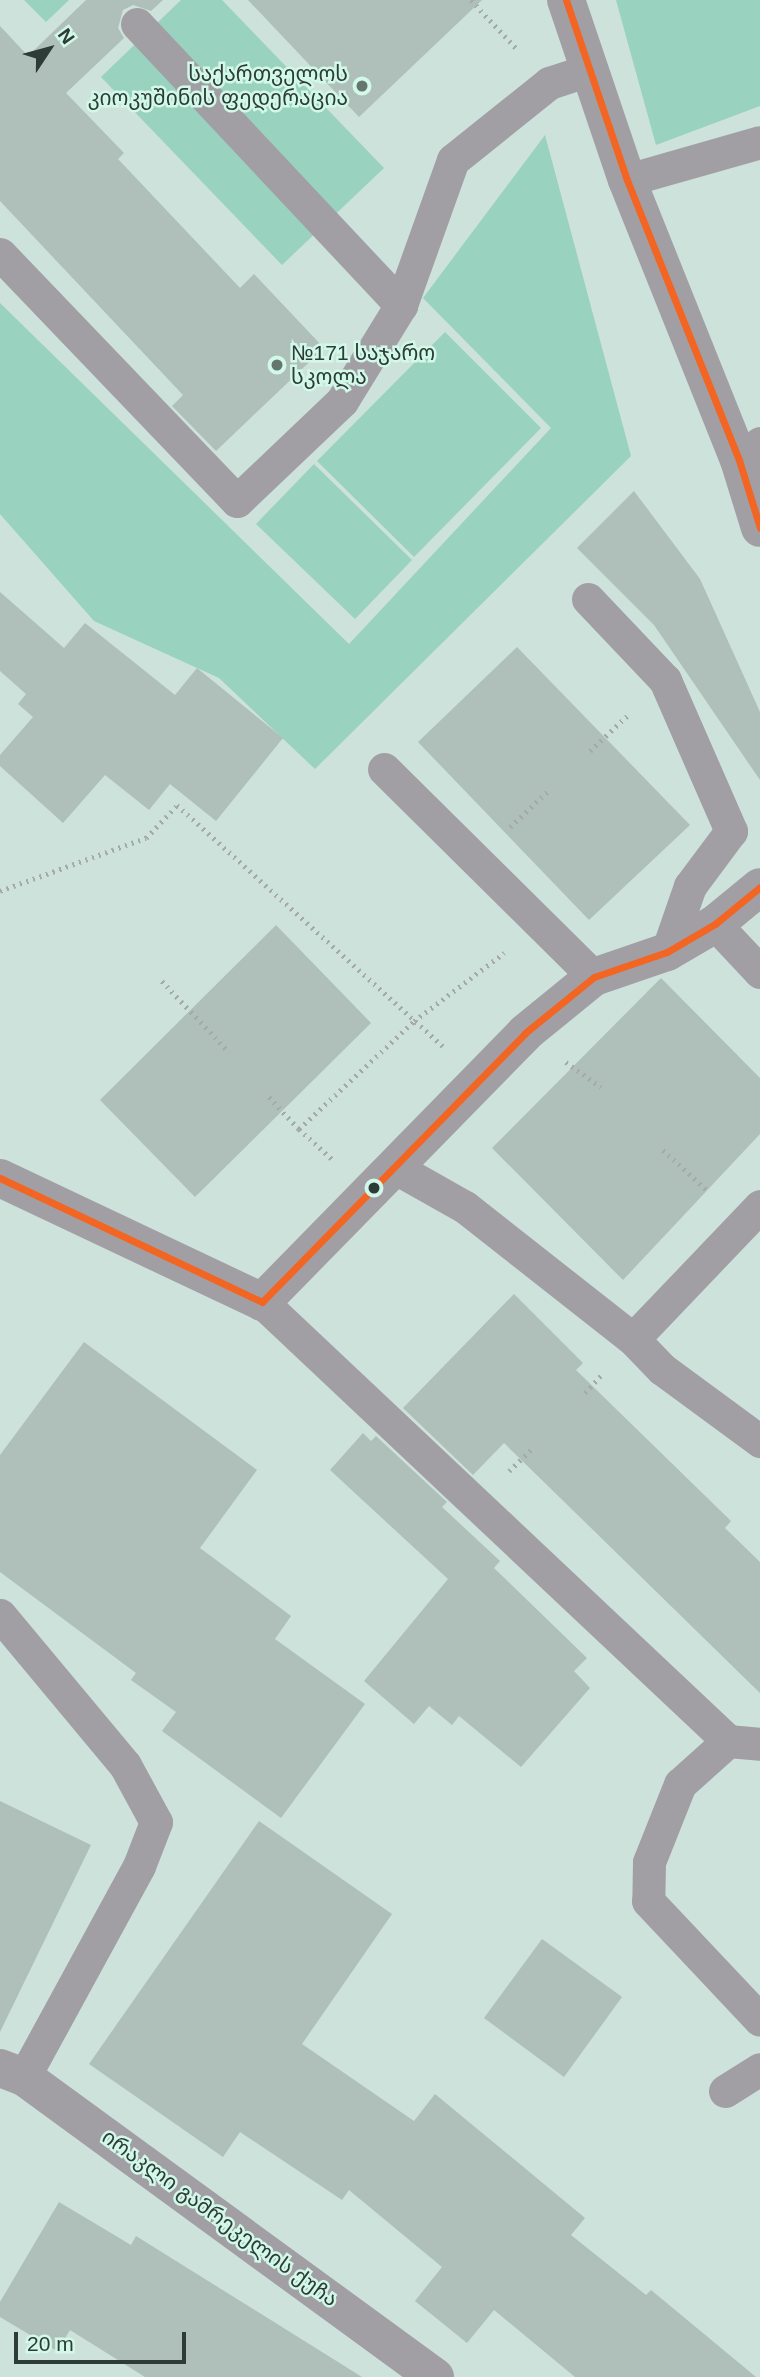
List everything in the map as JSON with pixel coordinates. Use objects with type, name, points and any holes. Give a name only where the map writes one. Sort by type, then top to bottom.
[{"type":"street","points":[[566,0],[587,71],[627,180],[750,451],[760,528]]},
{"type":"street","points":[[0,1178],[262,1302],[481,1079],[594,977],[667,952],[715,924],[760,887]]},
{"type":"street","name":"ირაკლი გამრეკელის ქუჩა","points":[[12,2072],[435,2377]]},
{"type":"lane","points":[[138,24],[401,305]]},
{"type":"lane","points":[[0,254],[237,501],[342,401],[401,305],[453,160],[549,83],[587,71]]},
{"type":"lane","points":[[627,180],[760,142]]},
{"type":"lane","points":[[588,599],[664,680],[732,831],[691,886],[667,952]]},
{"type":"lane","points":[[384,769],[594,977]]},
{"type":"lane","points":[[715,924],[760,972]]},
{"type":"lane","points":[[394,1167],[465,1208],[633,1339],[662,1369],[760,1441]]},
{"type":"lane","points":[[633,1339],[760,1206]]},
{"type":"lane","points":[[262,1302],[744,1743],[680,1784],[649,1862],[648,1901],[760,2020]]},
{"type":"lane","points":[[0,1615],[125,1765],[156,1822],[139,1866],[12,2072]]},
{"type":"lane","points":[[724,2091],[760,2069]]},
{"type":"path","points":[[471,0],[549,83]]},
{"type":"path","points":[[0,891],[146,838],[177,805],[481,1079]]},
{"type":"path","points":[[269,1097],[299,1129],[414,1021],[504,953]]},
{"type":"path","points":[[162,981],[229,1052]]},
{"type":"path","points":[[663,1150],[714,1196]]},
{"type":"green space","points":[[24,0],[69,0],[46,22]]},
{"type":"green space","points":[[181,0],[222,0],[384,168],[282,265],[101,77]]},
{"type":"green space","points":[[616,0],[760,0],[760,106],[656,145]]},
{"type":"green space","points":[[545,135],[631,456],[315,769],[219,678],[94,621],[0,514],[0,303],[349,644],[551,428],[423,298]]},
{"type":"green space","points":[[445,332],[541,428],[414,557],[317,461]]},
{"type":"green space","points":[[314,464],[412,560],[355,619],[256,524]]},
{"type":"building","points":[[86,0],[163,0],[151,11],[133,5],[123,10],[118,28],[124,38],[66,93],[124,153],[118,159],[240,288],[254,274],[324,348],[216,451],[172,406],[183,395],[0,201],[0,26],[28,56]]},
{"type":"building","points":[[248,0],[482,0],[359,117]]},
{"type":"building","points":[[634,491],[700,579],[760,712],[760,780],[654,625],[577,548]]},
{"type":"building","points":[[0,592],[64,648],[85,623],[175,695],[197,668],[283,738],[216,821],[170,784],[149,810],[105,775],[63,823],[0,766],[0,755],[33,717],[18,704],[26,694],[0,671]]},
{"type":"building","points":[[517,647],[690,825],[589,920],[418,742]]},
{"type":"building","points":[[276,925],[371,1023],[195,1197],[100,1100]]},
{"type":"building","points":[[661,978],[760,1078],[760,1134],[623,1280],[492,1148]]},
{"type":"building","points":[[514,1294],[583,1363],[576,1370],[731,1521],[725,1528],[760,1562],[760,1693],[504,1443],[473,1475],[403,1408]]},
{"type":"building","points":[[84,1342],[257,1470],[200,1548],[291,1616],[275,1639],[365,1704],[281,1818],[162,1731],[176,1712],[131,1680],[136,1673],[0,1572],[0,1455]]},
{"type":"building","points":[[363,1433],[371,1441],[376,1436],[447,1502],[442,1507],[500,1561],[494,1568],[587,1658],[574,1671],[590,1688],[521,1767],[459,1716],[452,1725],[429,1706],[414,1724],[364,1681],[448,1579],[330,1470]]},
{"type":"building","points":[[0,1801],[91,1845],[0,2032]]},
{"type":"building","points":[[259,1821],[392,1914],[302,2044],[414,2121],[435,2094],[585,2218],[571,2235],[646,2295],[651,2290],[756,2377],[575,2377],[494,2310],[467,2343],[415,2301],[442,2267],[349,2190],[342,2200],[240,2132],[223,2157],[89,2064]]},
{"type":"building","points":[[542,1939],[622,1997],[564,2077],[484,2018]]},
{"type":"building","points":[[59,2202],[131,2245],[136,2236],[362,2377],[145,2377],[70,2330],[57,2351],[0,2317],[0,2302]]},
{"type":"transit line","points":[[566,0],[627,180],[739,460],[760,528]]},
{"type":"transit line","points":[[0,1178],[262,1302],[525,1033],[594,977],[667,952],[715,924],[760,887]]},
{"type":"place","name":"საქართველოს კიოკუშინის ფედერაცია","points":[[362,86]]},
{"type":"place","name":"№171 საჯარო სკოლა","points":[[277,365]]}]
